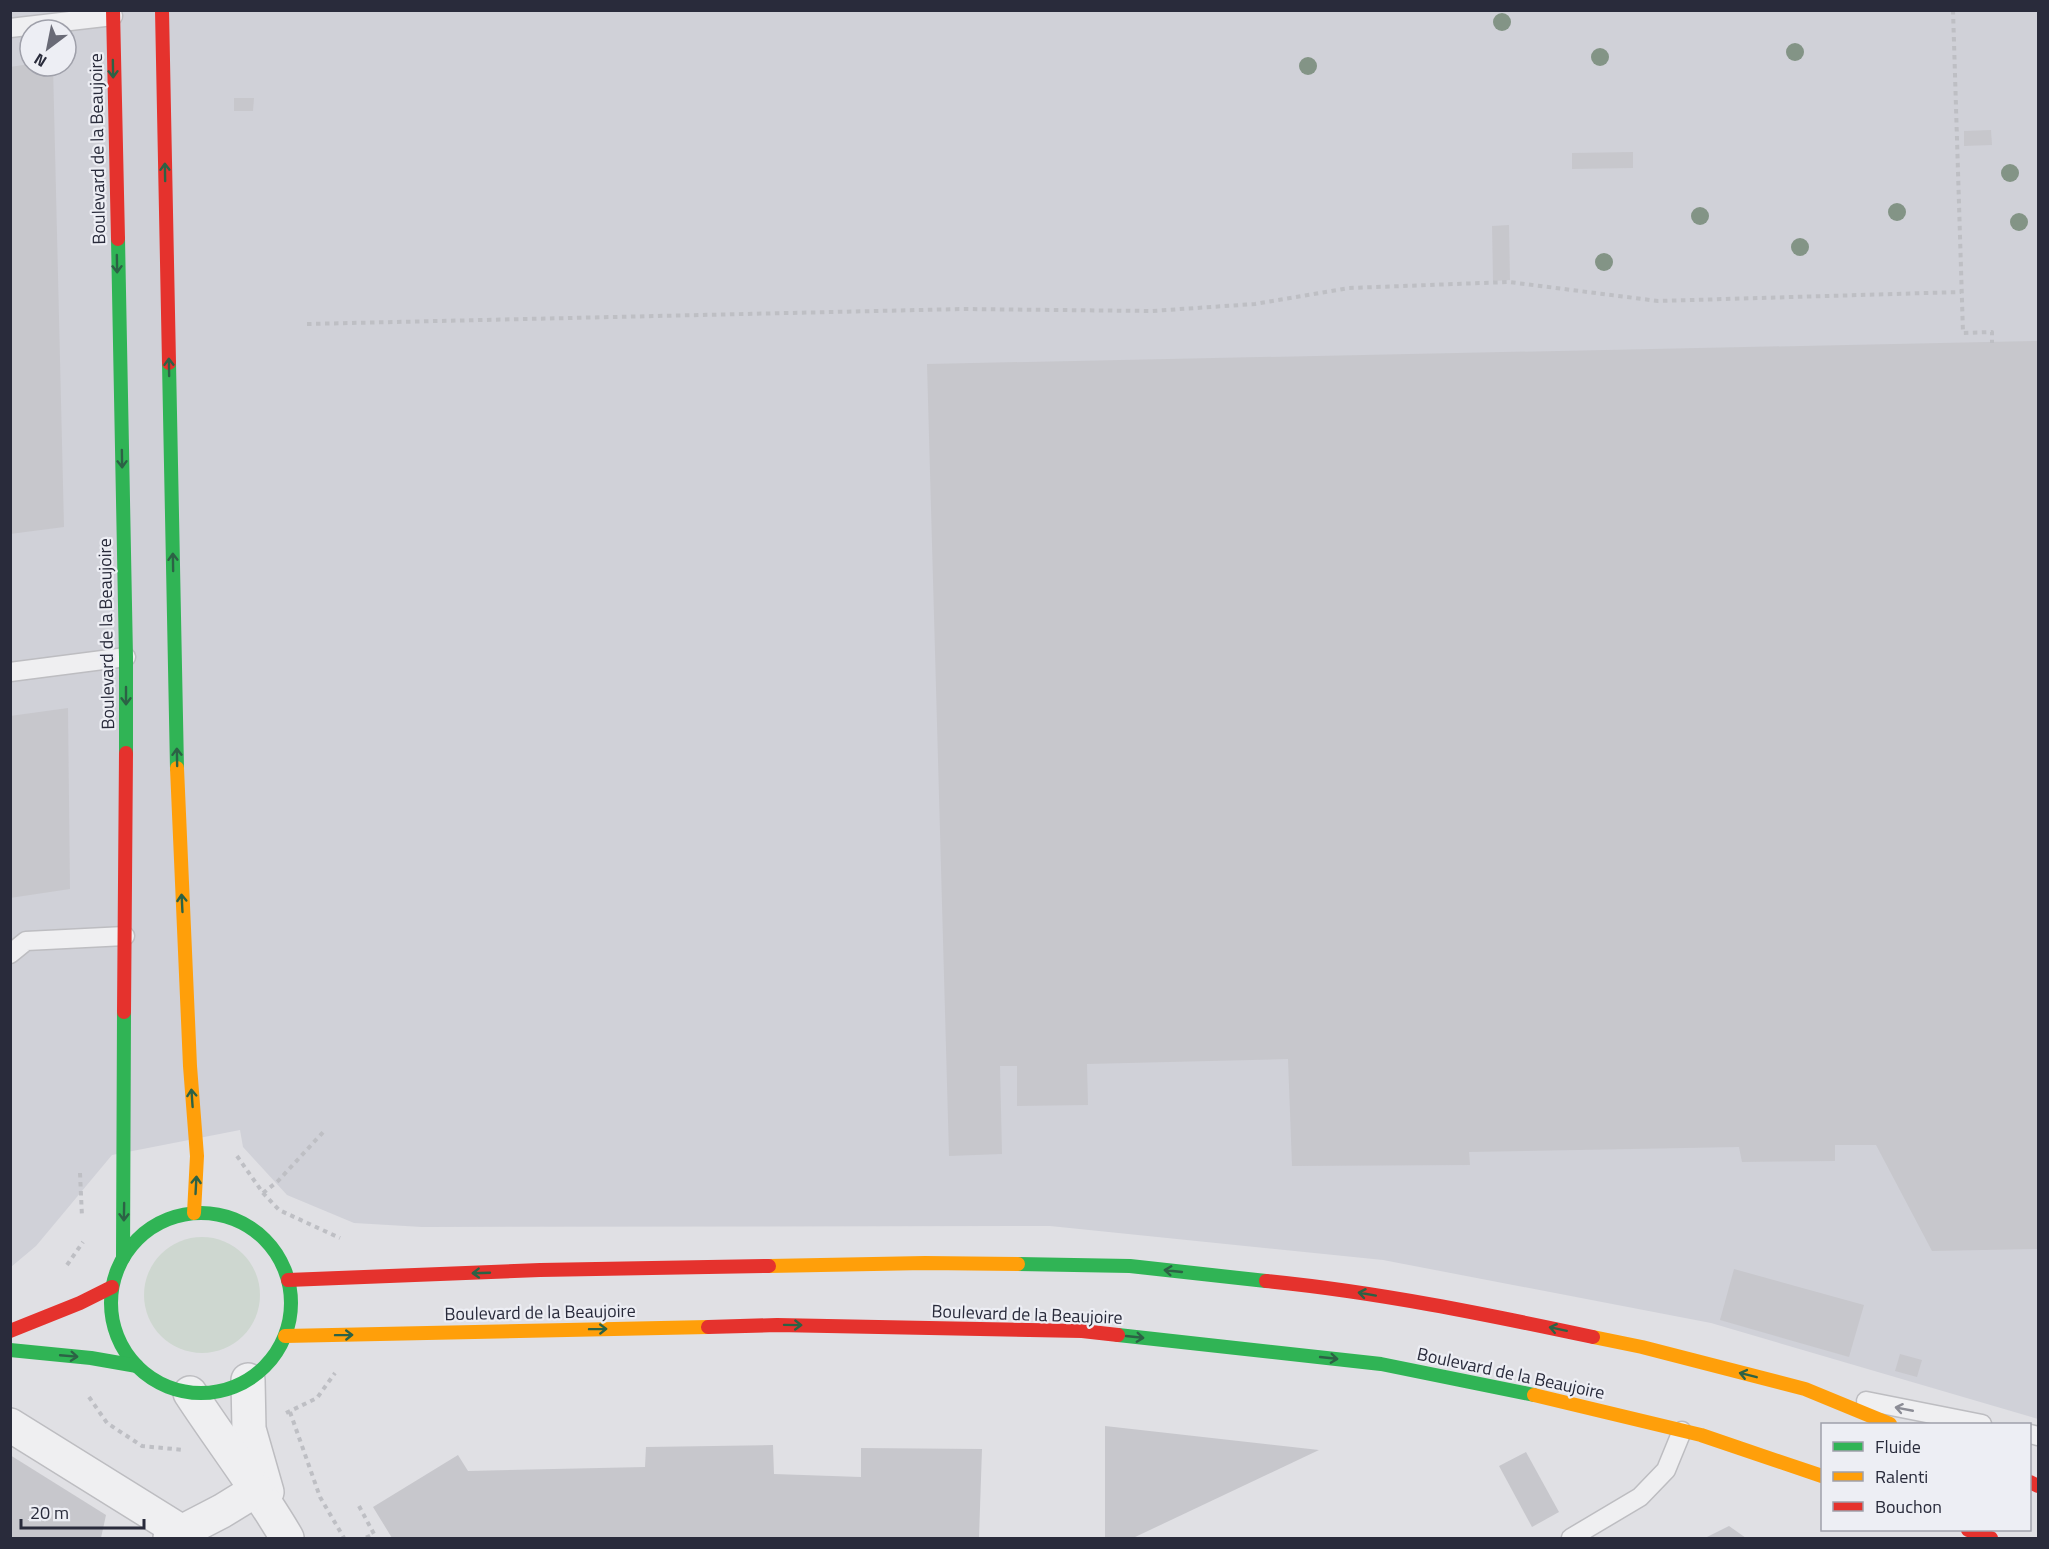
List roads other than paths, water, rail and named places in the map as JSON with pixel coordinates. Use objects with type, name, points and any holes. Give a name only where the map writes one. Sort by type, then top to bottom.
[{"type":"main road","points":[[162,10],[178,816],[190,1066],[197,1156],[194,1213]]},
{"type":"main road","name":"Boulevard de la Beaujoire","points":[[113,13],[126,657],[123,1258]]},
{"type":"main road","points":[[194,1213],[219,1215],[235,1220],[243,1223],[263,1238],[279,1257],[288,1280],[291,1308],[285,1336],[270,1361],[248,1380],[220,1391],[190,1393],[161,1384],[137,1366],[120,1343],[112,1315],[112,1287],[123,1258],[141,1236],[166,1220],[194,1213]]},
{"type":"main road","points":[[288,1280],[540,1270],[925,1263],[1130,1266],[1335,1288],[1487,1314],[1642,1347],[1805,1389],[1885,1423]]},
{"type":"main road","points":[[10,1331],[80,1303],[112,1287]]},
{"type":"main road","name":"Boulevard de la Beaujoire","points":[[285,1336],[777,1325],[1082,1331],[1381,1364],[1535,1395],[1701,1435],[1821,1476]]},
{"type":"main road","points":[[10,1350],[91,1358],[137,1366]]},
{"type":"main road","points":[[1971,1531],[1991,1539]]},
{"type":"street","points":[[248,1380],[249,1429],[272,1514]]},
{"type":"street","points":[[190,1393],[272,1514]]},
{"type":"street","points":[[10,1425],[176,1535],[222,1511],[272,1514]]},
{"type":"lane","points":[[10,28],[113,13]]},
{"type":"lane","points":[[10,672],[126,657]]},
{"type":"lane","points":[[10,954],[26,941],[125,936]]},
{"type":"lane","points":[[1805,1389],[1972,1423]]},
{"type":"lane","points":[[1571,1539],[1640,1497],[1665,1470],[1682,1431]]}]
